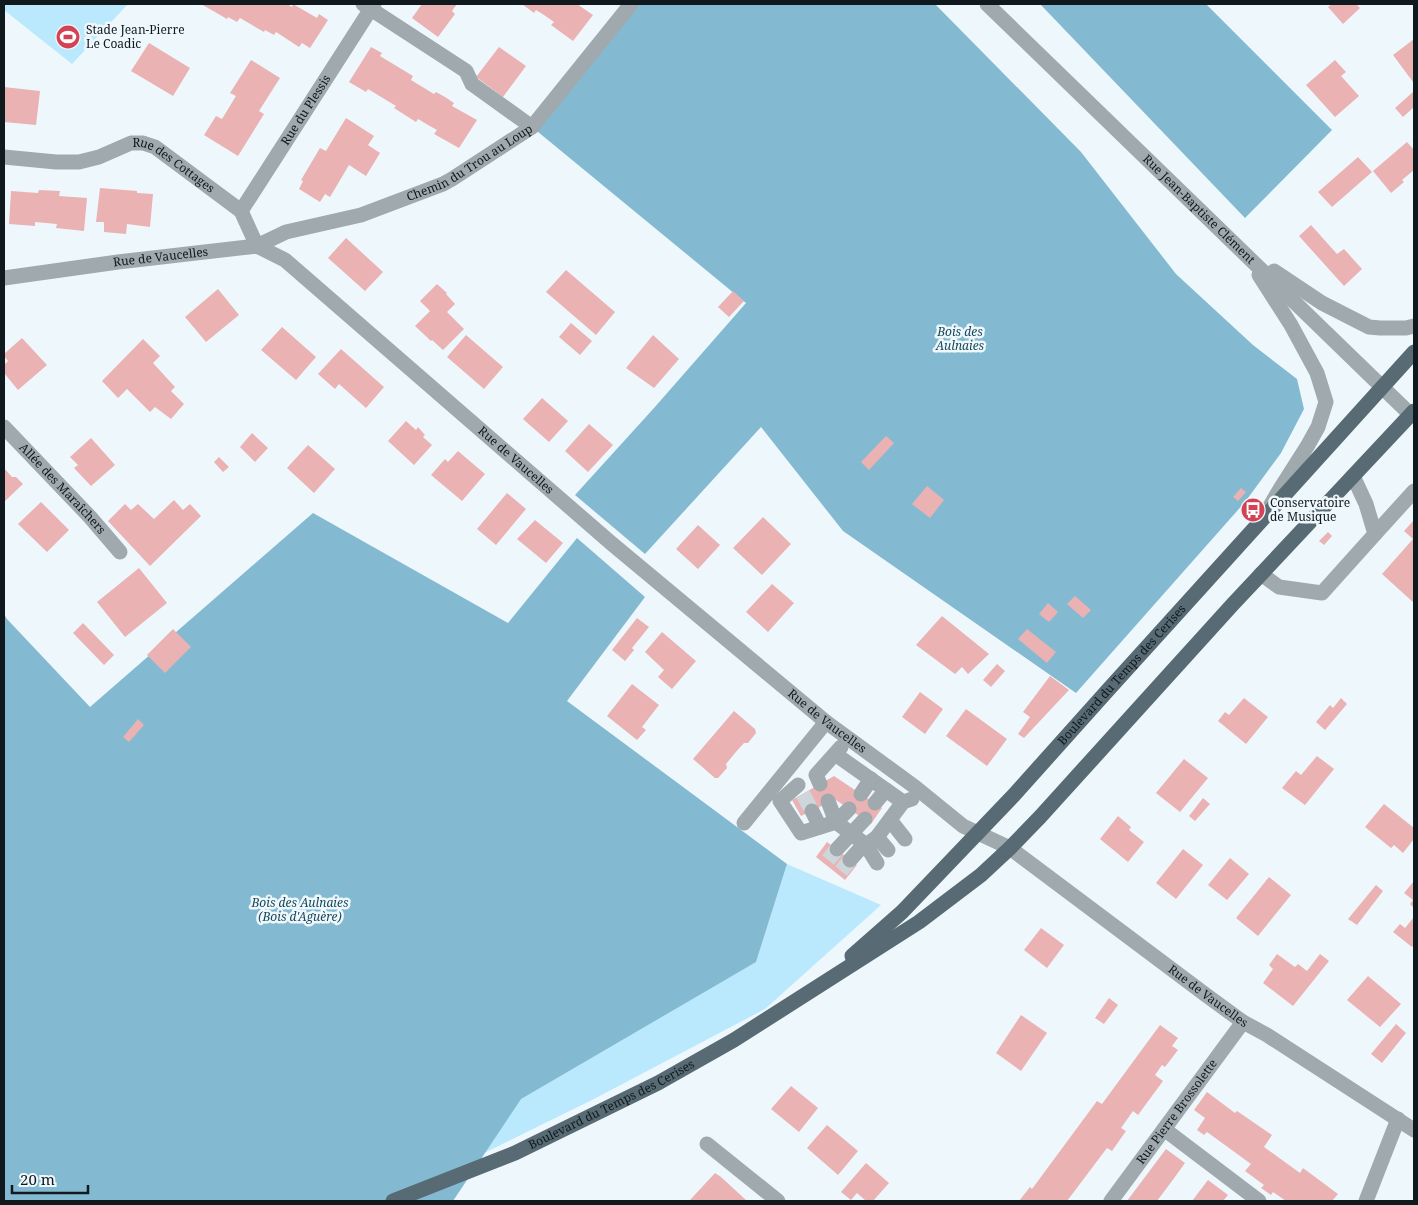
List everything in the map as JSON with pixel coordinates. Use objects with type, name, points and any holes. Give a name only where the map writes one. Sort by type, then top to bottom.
[{"type":"main road","name":"Boulevard du Temps des Cerises","points":[[817,986],[902,912],[1014,795],[1114,682],[1414,352]]},
{"type":"main road","name":"Boulevard du Temps des Cerises","points":[[393,1201],[515,1153],[658,1083],[782,1011],[817,986],[919,922],[981,875],[1010,848],[1261,574],[1413,413]]},
{"type":"street","name":"Chemin du Trou au Loup","points":[[257,246],[286,232],[361,215],[443,184],[532,127],[631,4]]},
{"type":"street","name":"Rue Jean-Baptiste Clément","points":[[987,4],[1382,387],[1413,413]]},
{"type":"street","name":"Rue du Plessis","points":[[241,211],[369,6],[466,71],[472,84],[532,127]]},
{"type":"street","name":"Rue des Cottages","points":[[4,157],[56,162],[79,162],[99,157],[131,143],[143,143],[155,148],[241,211],[257,246]]},
{"type":"street","name":"Rue de Vaucelles","points":[[4,278],[118,262],[257,246],[285,260],[610,543],[826,722],[925,794],[963,826],[1010,848],[1243,1022],[1267,1035],[1414,1130]]},
{"type":"street","points":[[1243,251],[1322,303],[1370,327],[1406,328],[1414,326]]},
{"type":"street","points":[[1243,251],[1291,325],[1317,373],[1326,402],[1318,427],[1262,521]]},
{"type":"street","name":"Allée des Maraîchers","points":[[4,427],[90,517],[120,552]]},
{"type":"street","points":[[1354,476],[1376,534]]},
{"type":"street","points":[[1261,574],[1279,587],[1322,593],[1414,491]]},
{"type":"street","points":[[744,823],[826,722]]},
{"type":"street","points":[[848,738],[834,754],[818,779],[780,801],[801,833],[836,822],[849,809]]},
{"type":"street","points":[[834,754],[903,802]]},
{"type":"street","points":[[861,794],[871,779]]},
{"type":"street","points":[[875,804],[886,790]]},
{"type":"street","points":[[850,860],[858,850],[871,841],[903,802],[925,794]]},
{"type":"street","points":[[828,801],[836,822],[851,833],[888,850]]},
{"type":"street","points":[[812,811],[820,827]]},
{"type":"street","points":[[836,849],[865,819]]},
{"type":"street","points":[[890,820],[905,839]]},
{"type":"street","points":[[871,841],[877,863]]},
{"type":"street","name":"Rue Pierre Brossolette","points":[[1111,1201],[1243,1022]]},
{"type":"street","points":[[1366,1201],[1398,1119]]},
{"type":"street","points":[[1164,1129],[1259,1201]]},
{"type":"street","points":[[707,1144],[778,1201]]},
{"type":"shaded area","name":"Stade Jean-Pierre Le Coadic","points":[[4,4],[128,4],[72,64],[4,10]]},
{"type":"shaded area","points":[[787,864],[881,905],[765,1009],[592,1100],[470,1160],[280,1201],[756,962]]},
{"type":"green space","name":"Bois des Aulnaies","points":[[631,4],[935,4],[1081,152],[1176,274],[1253,345],[1297,379],[1304,409],[1281,453],[1245,502],[1076,693],[843,531],[761,427],[645,554],[575,495],[746,303],[532,127]]},
{"type":"green space","points":[[1040,4],[1206,4],[1332,130],[1245,218]]},
{"type":"green space","name":"Bois des Aulnaies (Bois d'Aguère)","points":[[313,513],[508,623],[577,538],[645,597],[567,701],[787,864],[756,962],[521,1099],[453,1201],[4,1201],[4,614],[90,707]]},
{"type":"building","points":[[201,4],[287,4],[292,7],[293,4],[317,18],[319,14],[328,20],[310,48],[302,43],[299,47],[276,32],[274,35],[265,30],[264,32],[240,18],[237,22],[228,17],[227,19]]},
{"type":"building","points":[[422,4],[457,4],[452,11],[455,14],[438,37],[412,18]]},
{"type":"building","points":[[522,4],[577,4],[593,15],[573,41],[551,25],[554,22],[536,10],[534,13]]},
{"type":"building","points":[[1332,4],[1356,4],[1360,8],[1343,24],[1328,7]]},
{"type":"building","points":[[1414,39],[1414,80],[1413,82],[1393,55]]},
{"type":"building","points":[[149,43],[190,68],[173,96],[131,71]]},
{"type":"building","points":[[371,47],[382,53],[380,56],[413,76],[411,80],[434,94],[436,92],[445,97],[454,103],[452,106],[477,120],[459,148],[434,134],[437,130],[418,119],[416,122],[394,108],[396,106],[368,89],[366,92],[349,82]]},
{"type":"building","points":[[499,47],[526,66],[503,97],[476,77]]},
{"type":"building","points":[[251,60],[280,78],[259,111],[264,114],[238,156],[204,135],[216,116],[222,119],[236,96],[230,93]]},
{"type":"building","points":[[1335,60],[1346,72],[1341,76],[1359,96],[1335,117],[1306,85]]},
{"type":"building","points":[[4,87],[40,91],[36,125],[4,122]]},
{"type":"building","points":[[1414,91],[1414,107],[1403,117],[1395,108]]},
{"type":"building","points":[[346,118],[374,136],[368,145],[380,153],[366,176],[349,165],[330,197],[325,194],[320,202],[299,189],[303,181],[301,180],[320,148],[326,151]]},
{"type":"building","points":[[1407,142],[1414,150],[1414,170],[1391,193],[1373,171]]},
{"type":"building","points":[[1358,157],[1372,172],[1332,207],[1318,192]]},
{"type":"building","points":[[100,188],[153,194],[150,227],[127,224],[126,234],[104,232],[104,222],[96,222]]},
{"type":"building","points":[[39,190],[60,191],[59,196],[87,198],[84,231],[56,228],[57,224],[35,222],[35,226],[9,224],[11,191],[38,193]]},
{"type":"building","points":[[1311,225],[1337,254],[1344,249],[1362,269],[1344,286],[1299,236]]},
{"type":"building","points":[[346,238],[383,272],[365,291],[328,258]]},
{"type":"building","points":[[566,270],[615,312],[596,335],[546,292]]},
{"type":"building","points":[[437,284],[455,304],[447,312],[464,329],[443,350],[415,326],[430,311],[420,301]]},
{"type":"building","points":[[218,289],[239,315],[206,342],[185,317]]},
{"type":"building","points":[[733,291],[744,301],[729,317],[718,307]]},
{"type":"building","points":[[571,323],[592,341],[580,355],[559,337]]},
{"type":"building","points":[[282,327],[316,357],[296,380],[261,350]]},
{"type":"building","points":[[466,335],[503,367],[484,389],[447,357]]},
{"type":"building","points":[[653,335],[679,359],[654,388],[626,368]]},
{"type":"building","points":[[22,338],[47,365],[18,390],[4,373],[4,365],[8,361],[4,354]]},
{"type":"building","points":[[143,339],[160,356],[153,363],[175,387],[171,391],[184,404],[171,419],[155,407],[150,412],[127,389],[118,398],[102,381]]},
{"type":"building","points":[[341,349],[384,387],[366,408],[339,384],[335,389],[318,374]]},
{"type":"building","points":[[542,398],[568,421],[549,442],[523,419]]},
{"type":"building","points":[[406,421],[416,430],[418,427],[425,435],[423,437],[432,445],[414,465],[388,441]]},
{"type":"building","points":[[589,424],[613,445],[588,472],[565,451]]},
{"type":"building","points":[[252,433],[268,448],[255,462],[240,447]]},
{"type":"building","points":[[886,436],[894,443],[869,470],[861,462]]},
{"type":"building","points":[[91,438],[115,465],[91,486],[74,468],[78,465],[70,457]]},
{"type":"building","points":[[308,445],[335,469],[314,493],[287,468]]},
{"type":"building","points":[[458,451],[485,474],[462,501],[431,475],[445,459],[448,462]]},
{"type":"building","points":[[219,457],[229,467],[223,472],[214,462]]},
{"type":"building","points":[[4,468],[12,477],[16,477],[23,484],[4,502]]},
{"type":"building","points":[[927,486],[944,500],[930,518],[912,504]]},
{"type":"building","points":[[1241,488],[1246,492],[1238,501],[1233,497]]},
{"type":"building","points":[[507,493],[526,509],[496,545],[477,529]]},
{"type":"building","points":[[174,500],[183,510],[190,504],[201,516],[150,566],[108,521],[125,504],[131,510],[138,504],[154,519]]},
{"type":"building","points":[[41,502],[69,530],[47,552],[18,524]]},
{"type":"building","points":[[763,517],[791,544],[762,575],[733,548]]},
{"type":"building","points":[[535,520],[563,543],[546,563],[517,539]]},
{"type":"building","points":[[1414,520],[1414,603],[1382,574],[1413,539],[1404,531]]},
{"type":"building","points":[[698,525],[720,545],[698,569],[676,549]]},
{"type":"building","points":[[1328,532],[1332,536],[1324,545],[1319,541]]},
{"type":"building","points":[[139,568],[167,603],[125,637],[97,602]]},
{"type":"building","points":[[772,584],[794,603],[768,632],[746,612]]},
{"type":"building","points":[[1075,596],[1091,610],[1083,618],[1067,604]]},
{"type":"building","points":[[1048,603],[1058,612],[1049,622],[1039,614]]},
{"type":"building","points":[[942,616],[989,654],[968,674],[962,667],[955,674],[916,645]]},
{"type":"building","points":[[637,618],[649,627],[632,648],[634,650],[625,661],[612,650]]},
{"type":"building","points":[[83,623],[114,655],[104,665],[73,633]]},
{"type":"building","points":[[173,629],[191,647],[165,673],[147,655]]},
{"type":"building","points":[[1027,629],[1056,652],[1047,663],[1018,639]]},
{"type":"building","points":[[662,632],[696,661],[672,689],[658,677],[664,670],[645,652]]},
{"type":"building","points":[[997,664],[1005,671],[991,687],[983,680]]},
{"type":"building","points":[[1050,676],[1069,690],[1024,738],[1018,734],[1030,717],[1023,712]]},
{"type":"building","points":[[632,684],[659,705],[642,727],[646,730],[637,740],[607,716]]},
{"type":"building","points":[[920,692],[943,709],[925,734],[902,717]]},
{"type":"building","points":[[1244,698],[1268,717],[1246,744],[1218,721],[1225,712],[1229,715]]},
{"type":"building","points":[[1341,698],[1347,704],[1325,730],[1316,722],[1330,705],[1333,708]]},
{"type":"building","points":[[966,709],[1007,739],[987,766],[946,736]]},
{"type":"building","points":[[734,711],[755,729],[756,733],[748,743],[744,743],[735,753],[726,764],[727,768],[718,778],[715,778],[693,759]]},
{"type":"building","points":[[138,719],[144,725],[129,742],[123,737]]},
{"type":"building","points":[[1317,756],[1334,769],[1305,805],[1282,788],[1296,771],[1301,775]]},
{"type":"building","points":[[1184,759],[1208,778],[1180,812],[1156,793]]},
{"type":"building","points":[[834,776],[882,808],[871,824],[833,798],[801,816],[792,800]]},
{"type":"building","points":[[1203,798],[1210,804],[1195,821],[1189,816]]},
{"type":"building","points":[[1384,804],[1414,828],[1414,839],[1403,853],[1394,845],[1391,848],[1365,827]]},
{"type":"building","points":[[1118,816],[1131,827],[1129,830],[1144,842],[1128,862],[1100,839]]},
{"type":"building","points":[[827,842],[857,865],[845,880],[816,857]]},
{"type":"building","points":[[1183,849],[1203,865],[1176,899],[1156,883]]},
{"type":"building","points":[[1230,858],[1249,874],[1227,900],[1208,885]]},
{"type":"building","points":[[1269,877],[1291,895],[1258,936],[1236,918]]},
{"type":"building","points":[[1414,881],[1414,908],[1410,904],[1413,900],[1404,893]]},
{"type":"building","points":[[1376,885],[1383,891],[1357,925],[1348,919]]},
{"type":"building","points":[[1414,917],[1414,945],[1412,947],[1393,932],[1400,924],[1405,928]]},
{"type":"building","points":[[1041,928],[1064,945],[1047,968],[1024,950]]},
{"type":"building","points":[[1277,954],[1295,967],[1298,964],[1307,971],[1320,954],[1329,961],[1293,1006],[1263,983],[1273,969],[1269,965]]},
{"type":"building","points":[[1368,976],[1401,1004],[1380,1027],[1347,1000]]},
{"type":"building","points":[[1109,998],[1118,1005],[1104,1024],[1095,1018]]},
{"type":"building","points":[[1021,1015],[1047,1033],[1021,1071],[996,1053]]},
{"type":"building","points":[[1396,1024],[1406,1033],[1382,1063],[1371,1054]]},
{"type":"building","points":[[1160,1025],[1178,1038],[1172,1046],[1178,1050],[1165,1067],[1162,1065],[1155,1075],[1163,1081],[1138,1115],[1133,1111],[1121,1128],[1126,1131],[1112,1151],[1107,1148],[1067,1201],[1019,1201],[1030,1187],[1032,1189],[1097,1101],[1102,1104]]},
{"type":"building","points":[[791,1086],[818,1108],[799,1132],[771,1109]]},
{"type":"building","points":[[1207,1092],[1235,1113],[1237,1111],[1272,1135],[1264,1147],[1300,1173],[1303,1168],[1338,1194],[1332,1201],[1286,1201],[1273,1192],[1271,1195],[1261,1188],[1264,1185],[1245,1171],[1251,1164],[1207,1132],[1204,1135],[1197,1130],[1205,1118],[1194,1110]]},
{"type":"building","points":[[827,1125],[858,1151],[838,1175],[807,1148]]},
{"type":"building","points":[[1166,1149],[1185,1163],[1157,1201],[1127,1201]]},
{"type":"building","points":[[866,1163],[889,1183],[873,1201],[866,1201],[857,1193],[851,1200],[841,1192]]},
{"type":"building","points":[[715,1173],[721,1177],[747,1201],[690,1200]]},
{"type":"building","points":[[1208,1180],[1228,1195],[1223,1201],[1192,1201]]},
{"type":"tunnel","points":[[803,794],[812,811]]},
{"type":"tunnel","points":[[828,860],[837,849]]},
{"type":"tunnel","points":[[841,871],[850,860]]},
{"type":"place","name":"Stade Jean-Pierre Le Coadic","points":[[68,37]]},
{"type":"place","name":"Conservatoire de Musique","points":[[1253,510]]}]
